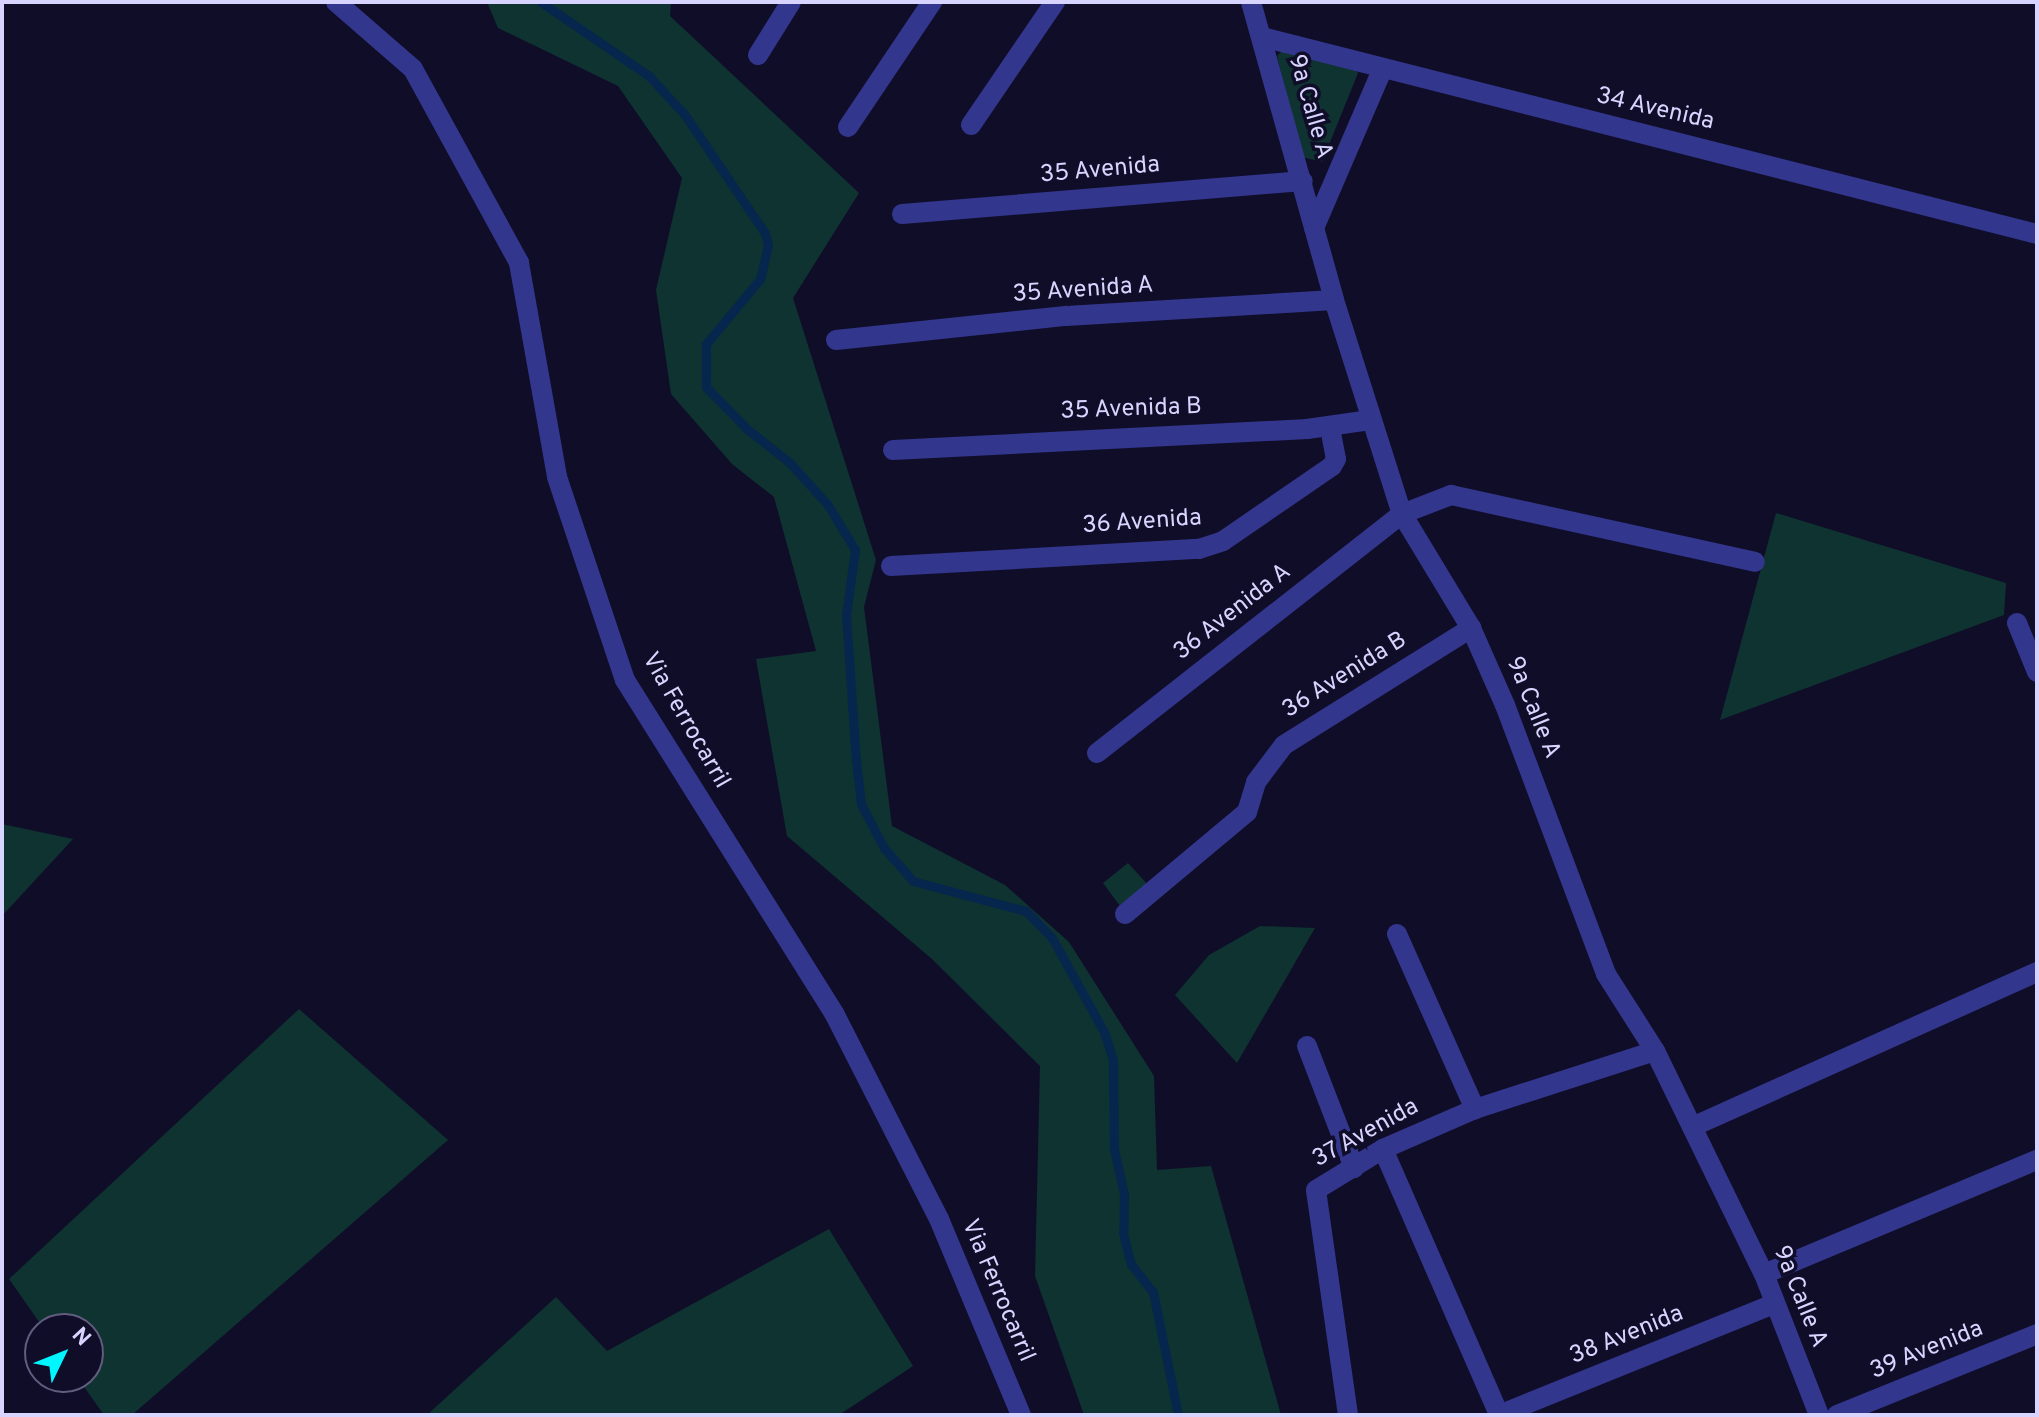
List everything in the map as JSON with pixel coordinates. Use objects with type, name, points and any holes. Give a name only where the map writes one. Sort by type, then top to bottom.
[{"type":"street","name":"Via Ferrocarril","points":[[336,2],[413,69],[519,263],[557,477],[625,680],[835,1015],[939,1219],[1021,1415]]},
{"type":"street","points":[[758,55],[791,2]]},
{"type":"street","points":[[848,127],[932,2]]},
{"type":"street","points":[[971,125],[1055,2]]},
{"type":"street","name":"9a Calle A","points":[[1251,2],[1334,300],[1402,514],[1471,628],[1505,705],[1606,974],[1655,1051],[1764,1274],[1819,1415]]},
{"type":"street","name":"34 Avenida","points":[[1262,37],[2037,234]]},
{"type":"street","points":[[1314,228],[1383,68]]},
{"type":"street","name":"35 Avenida","points":[[902,214],[1303,181]]},
{"type":"street","name":"35 Avenida A","points":[[836,340],[1066,316],[1334,300]]},
{"type":"street","name":"35 Avenida B","points":[[893,450],[1330,427],[1370,420]]},
{"type":"street","name":"36 Avenida","points":[[891,566],[1199,549],[1223,541],[1332,466],[1336,459],[1330,427]]},
{"type":"street","points":[[1402,514],[1451,495],[1755,562]]},
{"type":"street","name":"36 Avenida A","points":[[1097,753],[1402,514]]},
{"type":"street","points":[[2017,623],[2037,672]]},
{"type":"street","name":"36 Avenida B","points":[[1125,914],[1247,812],[1256,782],[1284,745],[1471,628]]},
{"type":"street","points":[[1397,934],[1475,1109]]},
{"type":"street","points":[[1692,1127],[1835,1058],[2037,972]]},
{"type":"street","points":[[1307,1046],[1354,1168]]},
{"type":"street","name":"37 Avenida","points":[[1348,1415],[1316,1190],[1383,1149],[1475,1109],[1655,1051]]},
{"type":"street","points":[[1383,1149],[1499,1415]]},
{"type":"street","points":[[1764,1274],[2037,1160]]},
{"type":"street","name":"38 Avenida","points":[[1499,1415],[1774,1304]]},
{"type":"street","name":"39 Avenida","points":[[1837,1415],[2037,1334]]},
{"type":"green space","points":[[487,2],[671,2],[670,16],[859,193],[793,298],[876,560],[864,607],[892,826],[1005,885],[1069,942],[1154,1076],[1157,1170],[1211,1166],[1281,1415],[1084,1415],[1035,1276],[1040,1066],[932,959],[787,836],[756,659],[816,651],[774,497],[732,464],[671,394],[656,290],[682,178],[618,86],[498,28]]},
{"type":"green space","points":[[1284,49],[1353,66],[1358,73],[1322,162],[1302,157],[1277,56]]},
{"type":"green space","points":[[1776,513],[2006,583],[2004,615],[1720,720]]},
{"type":"green space","points":[[2,824],[73,839],[2,916]]},
{"type":"green space","points":[[1128,863],[1149,886],[1123,910],[1103,883]]},
{"type":"green space","points":[[1260,926],[1315,928],[1237,1063],[1175,995],[1209,955]]},
{"type":"green space","points":[[299,1009],[448,1140],[132,1415],[104,1415],[88,1393],[104,1393],[104,1313],[33,1313],[9,1279]]},
{"type":"green space","points":[[829,1229],[913,1366],[839,1415],[427,1415],[556,1297],[607,1351]]},
{"type":"waterway","points":[[541,2],[649,76],[685,115],[765,233],[768,245],[760,279],[706,344],[706,387],[747,429],[790,463],[828,505],[855,550],[846,615],[856,760],[861,804],[884,848],[913,881],[1026,911],[1052,938],[1104,1032],[1113,1060],[1114,1149],[1124,1194],[1123,1233],[1131,1264],[1153,1292],[1178,1415]]}]
